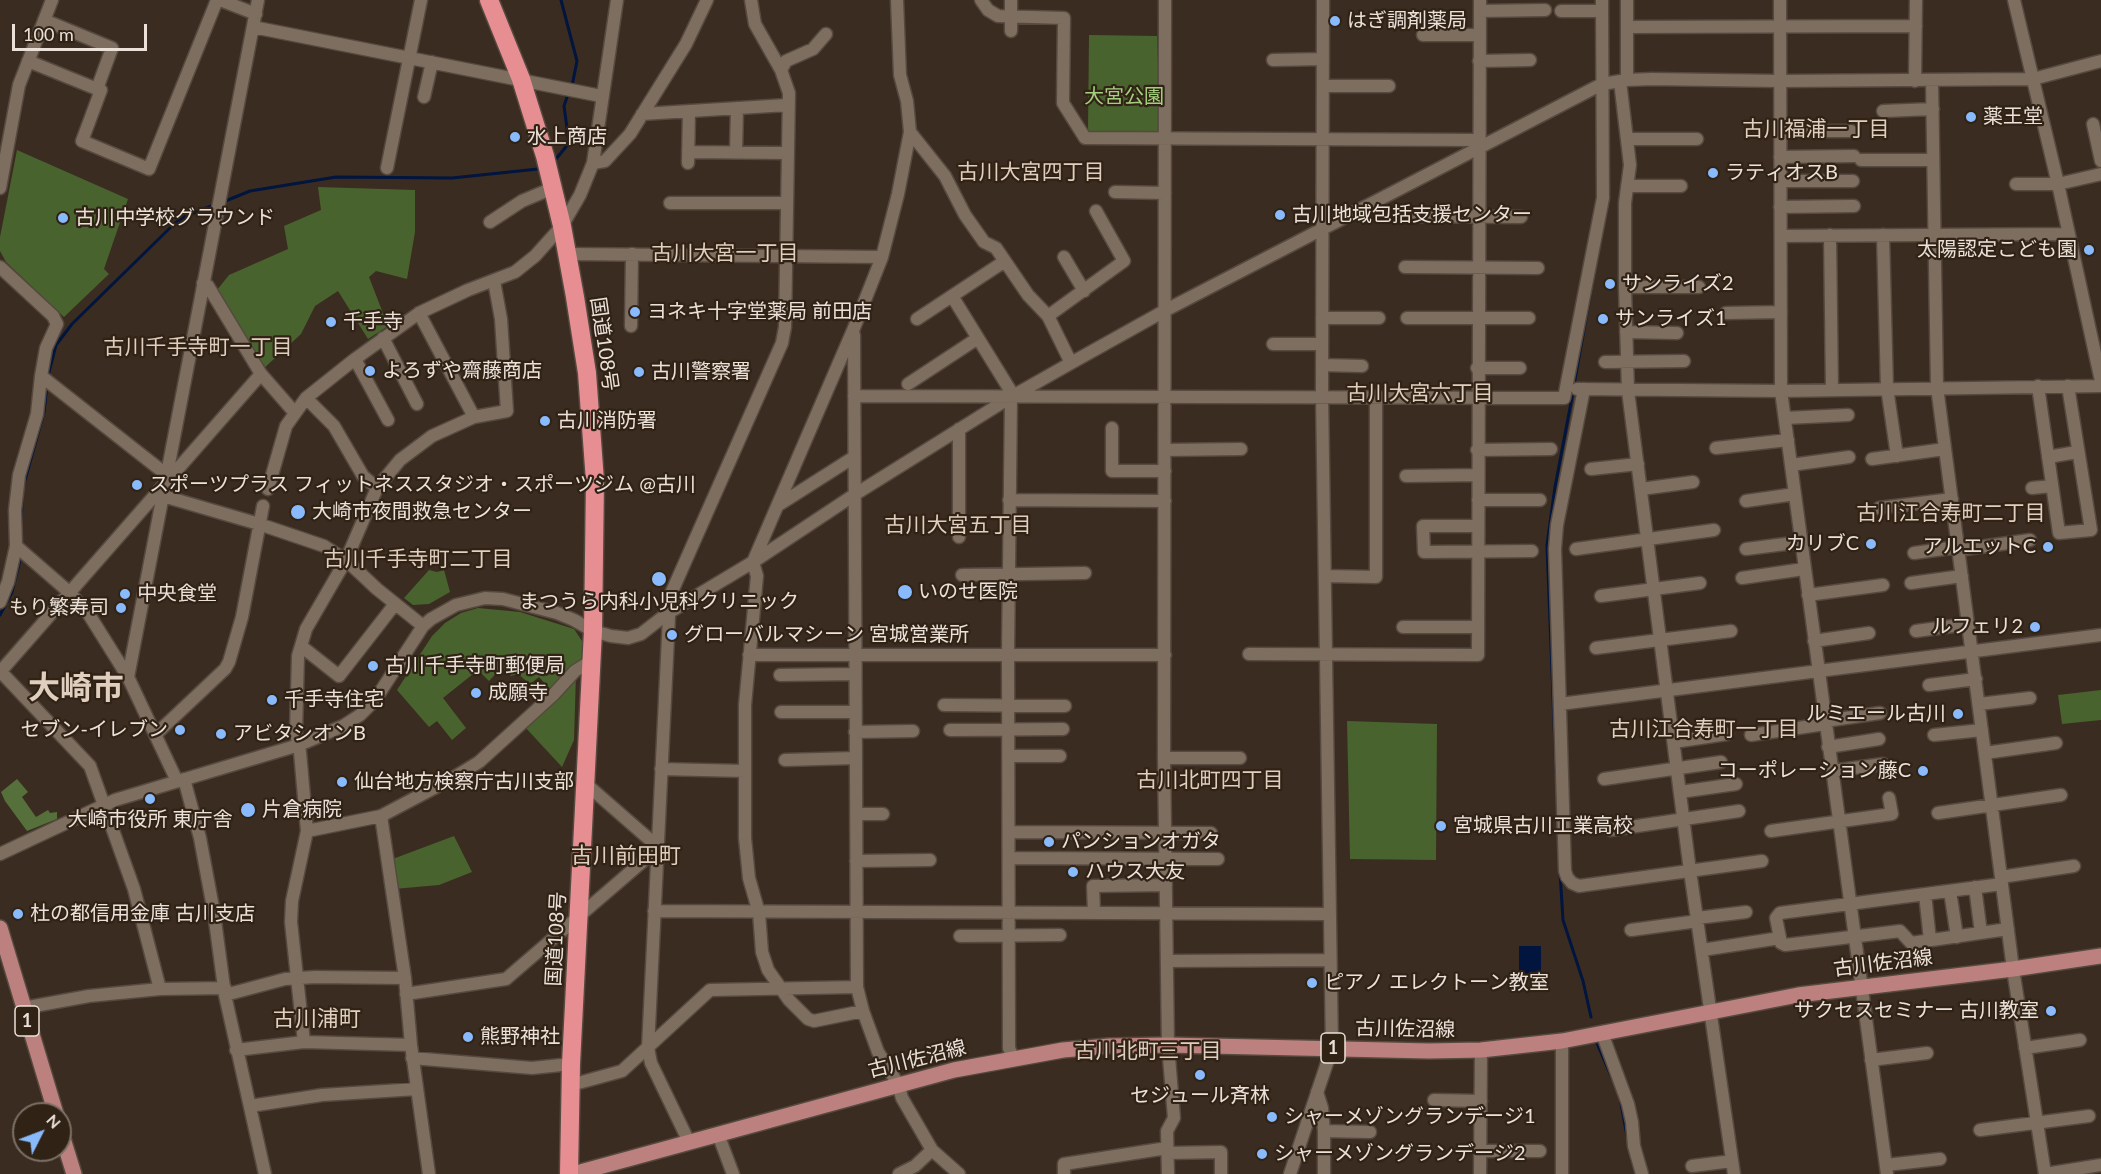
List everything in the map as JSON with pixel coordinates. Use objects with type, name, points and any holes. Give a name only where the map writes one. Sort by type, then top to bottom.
[{"type":"highway","name":"国道108号","points":[[489,0],[521,79],[562,226],[586,373],[596,482],[593,631],[571,1064],[571,1174]]},
{"type":"main road","name":"1","points":[[0,928],[52,1102]]},
{"type":"main road","name":"古川佐沼線","points":[[571,1174],[898,1084],[1013,1058],[1109,1046],[1168,1044],[1429,1051],[1481,1050],[1562,1041],[1772,999],[2101,956]]},
{"type":"street","points":[[0,188],[19,86],[52,0]]},
{"type":"street","points":[[28,61],[101,90],[82,141],[149,169],[218,0],[254,20],[432,62],[602,96]]},
{"type":"street","points":[[128,677],[258,0]]},
{"type":"street","points":[[387,168],[421,0]]},
{"type":"street","points":[[268,489],[286,426],[306,399],[355,359],[419,313],[468,290],[515,272],[535,256],[562,226],[580,195],[593,163],[617,0]]},
{"type":"street","points":[[593,163],[605,160],[630,134],[686,44],[707,0]]},
{"type":"street","points":[[689,1142],[651,1063],[648,1048],[670,596],[782,343],[785,327],[789,93],[782,70],[755,24],[750,0]]},
{"type":"street","points":[[863,1011],[814,1021],[808,1019],[797,1010],[768,970],[762,952],[759,913],[749,878],[745,838],[745,705],[757,576],[753,562],[854,328],[882,257],[898,195],[910,132],[907,101],[900,75],[897,0]]},
{"type":"street","points":[[981,0],[993,13],[1011,17],[1064,18],[1063,103],[1085,138],[1478,144]]},
{"type":"street","points":[[1011,0],[1011,31]]},
{"type":"street","points":[[1165,0],[1164,758],[1168,1044],[1174,1118],[1167,1131],[1168,1174]]},
{"type":"street","points":[[1290,1174],[1332,1048],[1322,395],[1323,0]]},
{"type":"street","points":[[1627,0],[1627,27],[1613,82],[1603,198],[1555,549],[1565,871],[1572,883],[1579,886],[1762,861]]},
{"type":"street","points":[[1780,0],[1781,391],[1886,1169],[1940,1159]]},
{"type":"street","points":[[1915,81],[1916,0]]},
{"type":"street","points":[[2014,0],[2058,184],[2101,381]]},
{"type":"street","points":[[1249,654],[1478,655],[1480,5],[1545,10]]},
{"type":"street","points":[[1561,11],[1602,5],[1613,82],[1629,139],[1630,165],[1625,203],[1624,287],[1628,391],[1690,871],[1734,1174]]},
{"type":"street","points":[[44,20],[111,48],[97,89]]},
{"type":"street","points":[[1627,27],[1916,26]]},
{"type":"street","points":[[1423,35],[1480,35]]},
{"type":"street","points":[[782,70],[786,61],[813,49],[825,39]]},
{"type":"street","points":[[1273,60],[1323,59]]},
{"type":"street","points":[[1479,61],[1530,60]]},
{"type":"street","points":[[0,854],[103,805],[299,745],[343,726],[360,715],[375,700],[423,626],[456,605],[485,598],[503,599],[574,620],[593,631],[628,638],[641,634],[668,613],[753,562],[854,495],[1011,397],[1166,310],[1478,144],[1613,82],[2033,79],[2101,61]]},
{"type":"street","points":[[424,97],[432,62]]},
{"type":"street","points":[[1932,81],[1937,387],[2025,1048],[2045,1174],[2101,1165]]},
{"type":"street","points":[[1323,86],[1389,86]]},
{"type":"street","points":[[642,114],[787,105]]},
{"type":"street","points":[[736,152],[737,108]]},
{"type":"street","points":[[1883,111],[1933,110]]},
{"type":"street","points":[[689,111],[688,158],[736,152],[787,153]]},
{"type":"street","points":[[2093,124],[2101,161]]},
{"type":"street","points":[[1780,131],[1851,131]]},
{"type":"street","points":[[910,132],[945,176],[965,215],[984,242],[996,248],[1028,295],[1048,316],[1071,363]]},
{"type":"street","points":[[1629,139],[1697,139]]},
{"type":"street","points":[[1780,157],[1933,160]]},
{"type":"street","points":[[2016,183],[2058,184],[2101,174]]},
{"type":"street","points":[[1780,182],[1853,181]]},
{"type":"street","points":[[1627,186],[1681,186]]},
{"type":"street","points":[[490,222],[522,201],[553,188]]},
{"type":"street","points":[[1115,192],[1166,193]]},
{"type":"street","points":[[670,203],[786,203]]},
{"type":"street","points":[[1780,207],[1854,206]]},
{"type":"street","points":[[1048,316],[1124,261],[1096,211]]},
{"type":"street","points":[[1408,216],[1521,217]]},
{"type":"street","points":[[1780,236],[2068,234]]},
{"type":"street","points":[[1830,235],[1832,390]]},
{"type":"street","points":[[1883,235],[1887,388],[1897,456]]},
{"type":"street","points":[[567,254],[882,257]]},
{"type":"street","points":[[631,326],[632,255]]},
{"type":"street","points":[[1064,257],[1084,291]]},
{"type":"street","points":[[917,319],[1005,261]]},
{"type":"street","points":[[0,267],[53,316],[57,324],[46,348],[46,380],[18,474],[15,510],[20,549],[0,602]]},
{"type":"street","points":[[1405,267],[1538,268]]},
{"type":"street","points":[[304,1042],[291,922],[292,901],[307,831],[296,733],[298,656],[306,629],[346,560],[377,488],[400,460],[432,436],[474,417],[507,411],[501,319],[494,281]]},
{"type":"street","points":[[203,283],[208,286],[261,374],[295,413]]},
{"type":"street","points":[[1624,287],[1699,287]]},
{"type":"street","points":[[952,296],[1010,390],[1011,397],[1008,730],[1010,1048],[1013,1058]]},
{"type":"street","points":[[1726,313],[1781,312]]},
{"type":"street","points":[[419,313],[474,417]]},
{"type":"street","points":[[1322,318],[1379,318]]},
{"type":"street","points":[[1407,318],[1529,318]]},
{"type":"street","points":[[854,328],[856,987],[878,1052],[898,1084],[902,1098],[932,1150],[959,1174]]},
{"type":"street","points":[[1626,332],[1677,333]]},
{"type":"street","points":[[383,338],[417,404]]},
{"type":"street","points":[[908,384],[978,338]]},
{"type":"street","points":[[1273,344],[1322,344]]},
{"type":"street","points":[[355,359],[388,420]]},
{"type":"street","points":[[1605,362],[1684,361]]},
{"type":"street","points":[[1322,365],[1362,366]]},
{"type":"street","points":[[1478,368],[1520,368]]},
{"type":"street","points":[[160,989],[134,889],[90,766],[0,672],[166,478],[261,374]]},
{"type":"street","points":[[46,380],[166,478]]},
{"type":"street","points":[[2038,386],[2059,533],[2091,530],[2068,386]]},
{"type":"street","points":[[854,396],[1322,395],[1564,398],[1577,389],[1781,391],[2101,386]]},
{"type":"street","points":[[1325,576],[1376,577],[1376,396]]},
{"type":"street","points":[[306,399],[334,426],[363,476],[377,488]]},
{"type":"street","points":[[1785,418],[1848,415]]},
{"type":"street","points":[[1112,428],[1112,471],[1165,471]]},
{"type":"street","points":[[959,429],[959,537]]},
{"type":"street","points":[[1716,448],[1788,440]]},
{"type":"street","points":[[1165,450],[1241,449]]},
{"type":"street","points":[[1478,450],[1551,449]]},
{"type":"street","points":[[1872,459],[1945,449]]},
{"type":"street","points":[[2048,457],[2077,452]]},
{"type":"street","points":[[777,506],[854,457]]},
{"type":"street","points":[[1791,465],[1849,457]]},
{"type":"street","points":[[1591,469],[1638,464]]},
{"type":"street","points":[[1406,476],[1478,475]]},
{"type":"street","points":[[1641,489],[1693,482]]},
{"type":"street","points":[[2032,488],[2052,486]]},
{"type":"street","points":[[1746,501],[1794,494]]},
{"type":"street","points":[[163,496],[324,546],[346,560],[423,626]]},
{"type":"street","points":[[1880,508],[1952,499]]},
{"type":"street","points":[[1009,500],[1165,501]]},
{"type":"street","points":[[1478,500],[1540,500]]},
{"type":"street","points":[[156,734],[225,669],[229,662],[242,617],[263,506]]},
{"type":"street","points":[[1478,526],[1423,526],[1424,552],[1532,551]]},
{"type":"street","points":[[1576,549],[1714,530]]},
{"type":"street","points":[[1914,552],[2030,540]]},
{"type":"street","points":[[1746,549],[1801,542]]},
{"type":"street","points":[[20,549],[69,592],[88,613],[128,677],[181,780],[200,838],[236,1050],[265,1174]]},
{"type":"street","points":[[1742,578],[1804,569]]},
{"type":"street","points":[[962,575],[1085,573]]},
{"type":"street","points":[[1911,582],[1962,576]]},
{"type":"street","points":[[1602,596],[1700,583]]},
{"type":"street","points":[[1808,595],[1883,585]]},
{"type":"street","points":[[301,646],[339,676],[395,604]]},
{"type":"street","points":[[1916,631],[1968,624]]},
{"type":"street","points":[[1403,627],[1478,627]]},
{"type":"street","points":[[1596,648],[1731,631]]},
{"type":"street","points":[[1814,641],[1869,633]]},
{"type":"street","points":[[1560,704],[2101,635]]},
{"type":"street","points":[[748,655],[1165,655]]},
{"type":"street","points":[[307,831],[381,816],[453,778],[478,762],[554,694],[575,671],[591,661]]},
{"type":"street","points":[[780,675],[855,674]]},
{"type":"street","points":[[1929,685],[1976,679]]},
{"type":"street","points":[[1979,704],[2030,698]]},
{"type":"street","points":[[944,705],[1065,706]]},
{"type":"street","points":[[781,712],[855,712]]},
{"type":"street","points":[[1751,735],[1880,713]]},
{"type":"street","points":[[950,730],[1063,729]]},
{"type":"street","points":[[1934,735],[1982,730]]},
{"type":"street","points":[[855,732],[913,731]]},
{"type":"street","points":[[1674,742],[1727,734]]},
{"type":"street","points":[[1828,747],[1879,739]]},
{"type":"street","points":[[1985,753],[2056,743]]},
{"type":"street","points":[[1009,756],[1060,756]]},
{"type":"street","points":[[785,760],[855,758]]},
{"type":"street","points":[[1164,758],[1240,758]]},
{"type":"street","points":[[1604,779],[1721,762]]},
{"type":"street","points":[[1832,771],[1883,764]]},
{"type":"street","points":[[661,769],[745,771]]},
{"type":"street","points":[[586,784],[657,848]]},
{"type":"street","points":[[1680,792],[1736,784]]},
{"type":"street","points":[[1938,813],[2061,795]]},
{"type":"street","points":[[1771,831],[1892,814],[1889,798]]},
{"type":"street","points":[[1611,830],[1739,811]]},
{"type":"street","points":[[856,814],[883,814]]},
{"type":"street","points":[[381,816],[405,978],[411,1052],[429,1174]]},
{"type":"street","points":[[1009,832],[1211,833]]},
{"type":"street","points":[[406,994],[506,979],[657,848]]},
{"type":"street","points":[[1009,858],[1218,859]]},
{"type":"street","points":[[856,861],[930,860]]},
{"type":"street","points":[[2008,929],[1911,943],[1900,931],[1785,945],[1781,943],[1776,918],[1780,913],[1950,891],[2074,866]]},
{"type":"street","points":[[1094,912],[1093,886],[1166,885]]},
{"type":"street","points":[[1975,887],[1981,933]]},
{"type":"street","points":[[1950,891],[1957,937]]},
{"type":"street","points":[[1924,894],[1930,940]]},
{"type":"street","points":[[654,911],[1330,914]]},
{"type":"street","points":[[1631,930],[1746,912]]},
{"type":"street","points":[[960,936],[1060,935]]},
{"type":"street","points":[[1702,950],[1780,938]]},
{"type":"street","points":[[1167,962],[1330,960]]},
{"type":"street","points":[[23,1008],[89,996],[160,989],[225,992],[296,978],[405,978]]},
{"type":"street","points":[[571,1085],[622,1071],[710,990],[856,987]]},
{"type":"street","points":[[1602,1033],[1628,1104],[1634,1146],[1642,1174]]},
{"type":"street","points":[[2025,1048],[2080,1040]]},
{"type":"street","points":[[1562,1041],[1562,1174]]},
{"type":"street","points":[[236,1050],[304,1042],[411,1052],[532,1068],[571,1064]]},
{"type":"street","points":[[1479,1174],[1481,1050]]},
{"type":"street","points":[[1871,1060],[1927,1053]]},
{"type":"street","points":[[250,1106],[322,1095],[417,1089]]},
{"type":"street","points":[[1317,1091],[1322,1108],[1324,1131],[1324,1174]]},
{"type":"street","points":[[1434,1100],[1481,1101]]},
{"type":"street","points":[[1980,1130],[2089,1116]]},
{"type":"street","points":[[1324,1131],[1370,1132]]},
{"type":"street","points":[[718,1134],[733,1174]]},
{"type":"street","points":[[899,1174],[915,1166],[932,1150]]},
{"type":"street","points":[[1064,1174],[1064,1164],[1167,1150],[1221,1152],[1221,1174]]},
{"type":"street","points":[[1480,1151],[1540,1151]]},
{"type":"street","points":[[1692,1166],[1732,1161]]},
{"type":"green space","name":"大宮公園","points":[[1089,35],[1157,36],[1160,129],[1156,132],[1088,132]]},
{"type":"green space","name":"古川中学校グラウンド","points":[[17,150],[128,199],[104,269],[109,274],[64,317],[6,262],[0,251],[0,237]]},
{"type":"green space","points":[[318,187],[415,190],[415,232],[407,279],[376,271],[369,277],[388,326],[368,339],[338,291],[315,306],[301,334],[262,370],[217,290],[229,275],[288,249],[284,226],[321,210]]},
{"type":"green space","points":[[429,570],[437,572],[444,570],[450,592],[429,604],[413,605],[404,598]]},
{"type":"green space","points":[[478,608],[520,612],[574,629],[584,644],[582,659],[562,673],[551,690],[539,677],[530,684],[518,674],[511,676],[502,667],[489,681],[478,670],[443,698],[466,728],[452,740],[437,721],[429,727],[397,690],[432,636],[445,623],[461,613]]},
{"type":"green space","points":[[576,674],[574,740],[562,767],[524,726]]},
{"type":"green space","points":[[2101,690],[2101,720],[2062,724],[2058,695]]},
{"type":"green space","points":[[1347,721],[1437,724],[1436,860],[1350,859]]},
{"type":"green space","points":[[17,779],[28,792],[22,797],[36,817],[48,810],[50,813],[57,812],[57,819],[27,831],[1,792]]},
{"type":"green space","points":[[454,836],[472,872],[439,885],[394,889],[390,860]]},
{"type":"water","points":[[1519,946],[1541,946],[1541,980],[1519,980]]},
{"type":"waterway","points":[[561,0],[577,61],[572,86]]},
{"type":"waterway","points":[[556,159],[569,143],[564,106],[568,94]]},
{"type":"waterway","points":[[223,202],[250,191],[336,177],[452,178],[538,169]]},
{"type":"waterway","points":[[48,376],[56,345],[72,324],[175,223],[214,205]]},
{"type":"waterway","points":[[1574,385],[1594,274]]},
{"type":"waterway","points":[[23,487],[44,412],[47,385]]},
{"type":"waterway","points":[[1556,773],[1547,545],[1555,487],[1573,392]]},
{"type":"waterway","points":[[21,526],[22,499]]},
{"type":"waterway","points":[[0,615],[12,592],[21,556]]},
{"type":"waterway","points":[[1560,872],[1563,920],[1583,981],[1591,1017]]},
{"type":"waterway","points":[[1596,1041],[1612,1078]]},
{"type":"waterway","points":[[1620,1098],[1627,1136]]},
{"type":"waterway","points":[[1632,1160],[1636,1174]]},
{"type":"place","name":"はぎ調剤薬局","points":[[1335,21]]},
{"type":"place","name":"薬王堂","points":[[1971,117]]},
{"type":"place","name":"水上商店","points":[[515,137]]},
{"type":"place","name":"ラティオスB","points":[[1713,173]]},
{"type":"place","name":"古川地域包括支援センター","points":[[1280,215]]},
{"type":"place","name":"古川中学校グラウンド","points":[[63,218]]},
{"type":"place","name":"太陽認定こども園","points":[[2089,250]]},
{"type":"place","name":"サンライズ2","points":[[1610,284]]},
{"type":"place","name":"ヨネキ十字堂薬局 前田店","points":[[635,312]]},
{"type":"place","name":"サンライズ1","points":[[1603,319]]},
{"type":"place","name":"千手寺","points":[[331,322]]},
{"type":"place","name":"よろずや齋藤商店","points":[[370,371]]},
{"type":"place","name":"古川警察署","points":[[639,372]]},
{"type":"place","name":"古川消防署","points":[[545,421]]},
{"type":"place","name":"スポーツプラス フィットネススタジオ・スポーツジム @古川","points":[[137,485]]},
{"type":"place","name":"大崎市夜間救急センター","points":[[298,512]]},
{"type":"place","name":"カリブC","points":[[1871,544]]},
{"type":"place","name":"アルエットC","points":[[2048,547]]},
{"type":"place","name":"まつうら内科小児科クリニック","points":[[659,579]]},
{"type":"place","name":"いのせ医院","points":[[905,592]]},
{"type":"place","name":"中央食堂","points":[[125,594]]},
{"type":"place","name":"もり繁寿司","points":[[121,608]]},
{"type":"place","name":"ルフェリ2","points":[[2035,627]]},
{"type":"place","name":"グローバルマシーン 宮城営業所","points":[[672,635]]},
{"type":"place","name":"古川千手寺町郵便局","points":[[373,666]]},
{"type":"place","name":"成願寺","points":[[476,693]]},
{"type":"place","name":"千手寺住宅","points":[[272,700]]},
{"type":"place","name":"ルミエール古川","points":[[1958,714]]},
{"type":"place","name":"セブン-イレブン","points":[[180,730]]},
{"type":"place","name":"アビタシオンB","points":[[221,734]]},
{"type":"place","name":"コーポレーション藤C","points":[[1923,771]]},
{"type":"place","name":"仙台地方検察庁古川支部","points":[[342,782]]},
{"type":"place","name":"大崎市役所 東庁舎","points":[[150,799]]},
{"type":"place","name":"片倉病院","points":[[248,810]]},
{"type":"place","name":"宮城県古川工業高校","points":[[1441,826]]},
{"type":"place","name":"パンションオガタ","points":[[1049,842]]},
{"type":"place","name":"ハウス大友","points":[[1073,872]]},
{"type":"place","name":"杜の都信用金庫 古川支店","points":[[18,914]]},
{"type":"place","name":"ピアノ エレクトーン教室","points":[[1312,983]]},
{"type":"place","name":"サクセスセミナー 古川教室","points":[[2051,1011]]},
{"type":"place","name":"熊野神社","points":[[468,1037]]},
{"type":"place","name":"セジュール斉林","points":[[1200,1075]]},
{"type":"place","name":"シャーメゾングランデージ1","points":[[1272,1117]]},
{"type":"place","name":"シャーメゾングランデージ2","points":[[1262,1154]]},
{"type":"district","name":"古川福浦一丁目","points":[[1816,129]]},
{"type":"district","name":"古川大宮四丁目","points":[[1031,172]]},
{"type":"district","name":"古川大宮一丁目","points":[[725,253]]},
{"type":"district","name":"古川千手寺町一丁目","points":[[198,347]]},
{"type":"district","name":"古川大宮六丁目","points":[[1420,393]]},
{"type":"district","name":"古川江合寿町二丁目","points":[[1951,513]]},
{"type":"district","name":"古川大宮五丁目","points":[[958,525]]},
{"type":"district","name":"古川千手寺町二丁目","points":[[418,559]]},
{"type":"district","name":"大崎市","points":[[76,689]]},
{"type":"district","name":"古川江合寿町一丁目","points":[[1704,729]]},
{"type":"district","name":"古川北町四丁目","points":[[1210,780]]},
{"type":"district","name":"古川前田町","points":[[626,856]]},
{"type":"district","name":"古川浦町","points":[[317,1019]]},
{"type":"district","name":"古川北町三丁目","points":[[1148,1051]]}]
